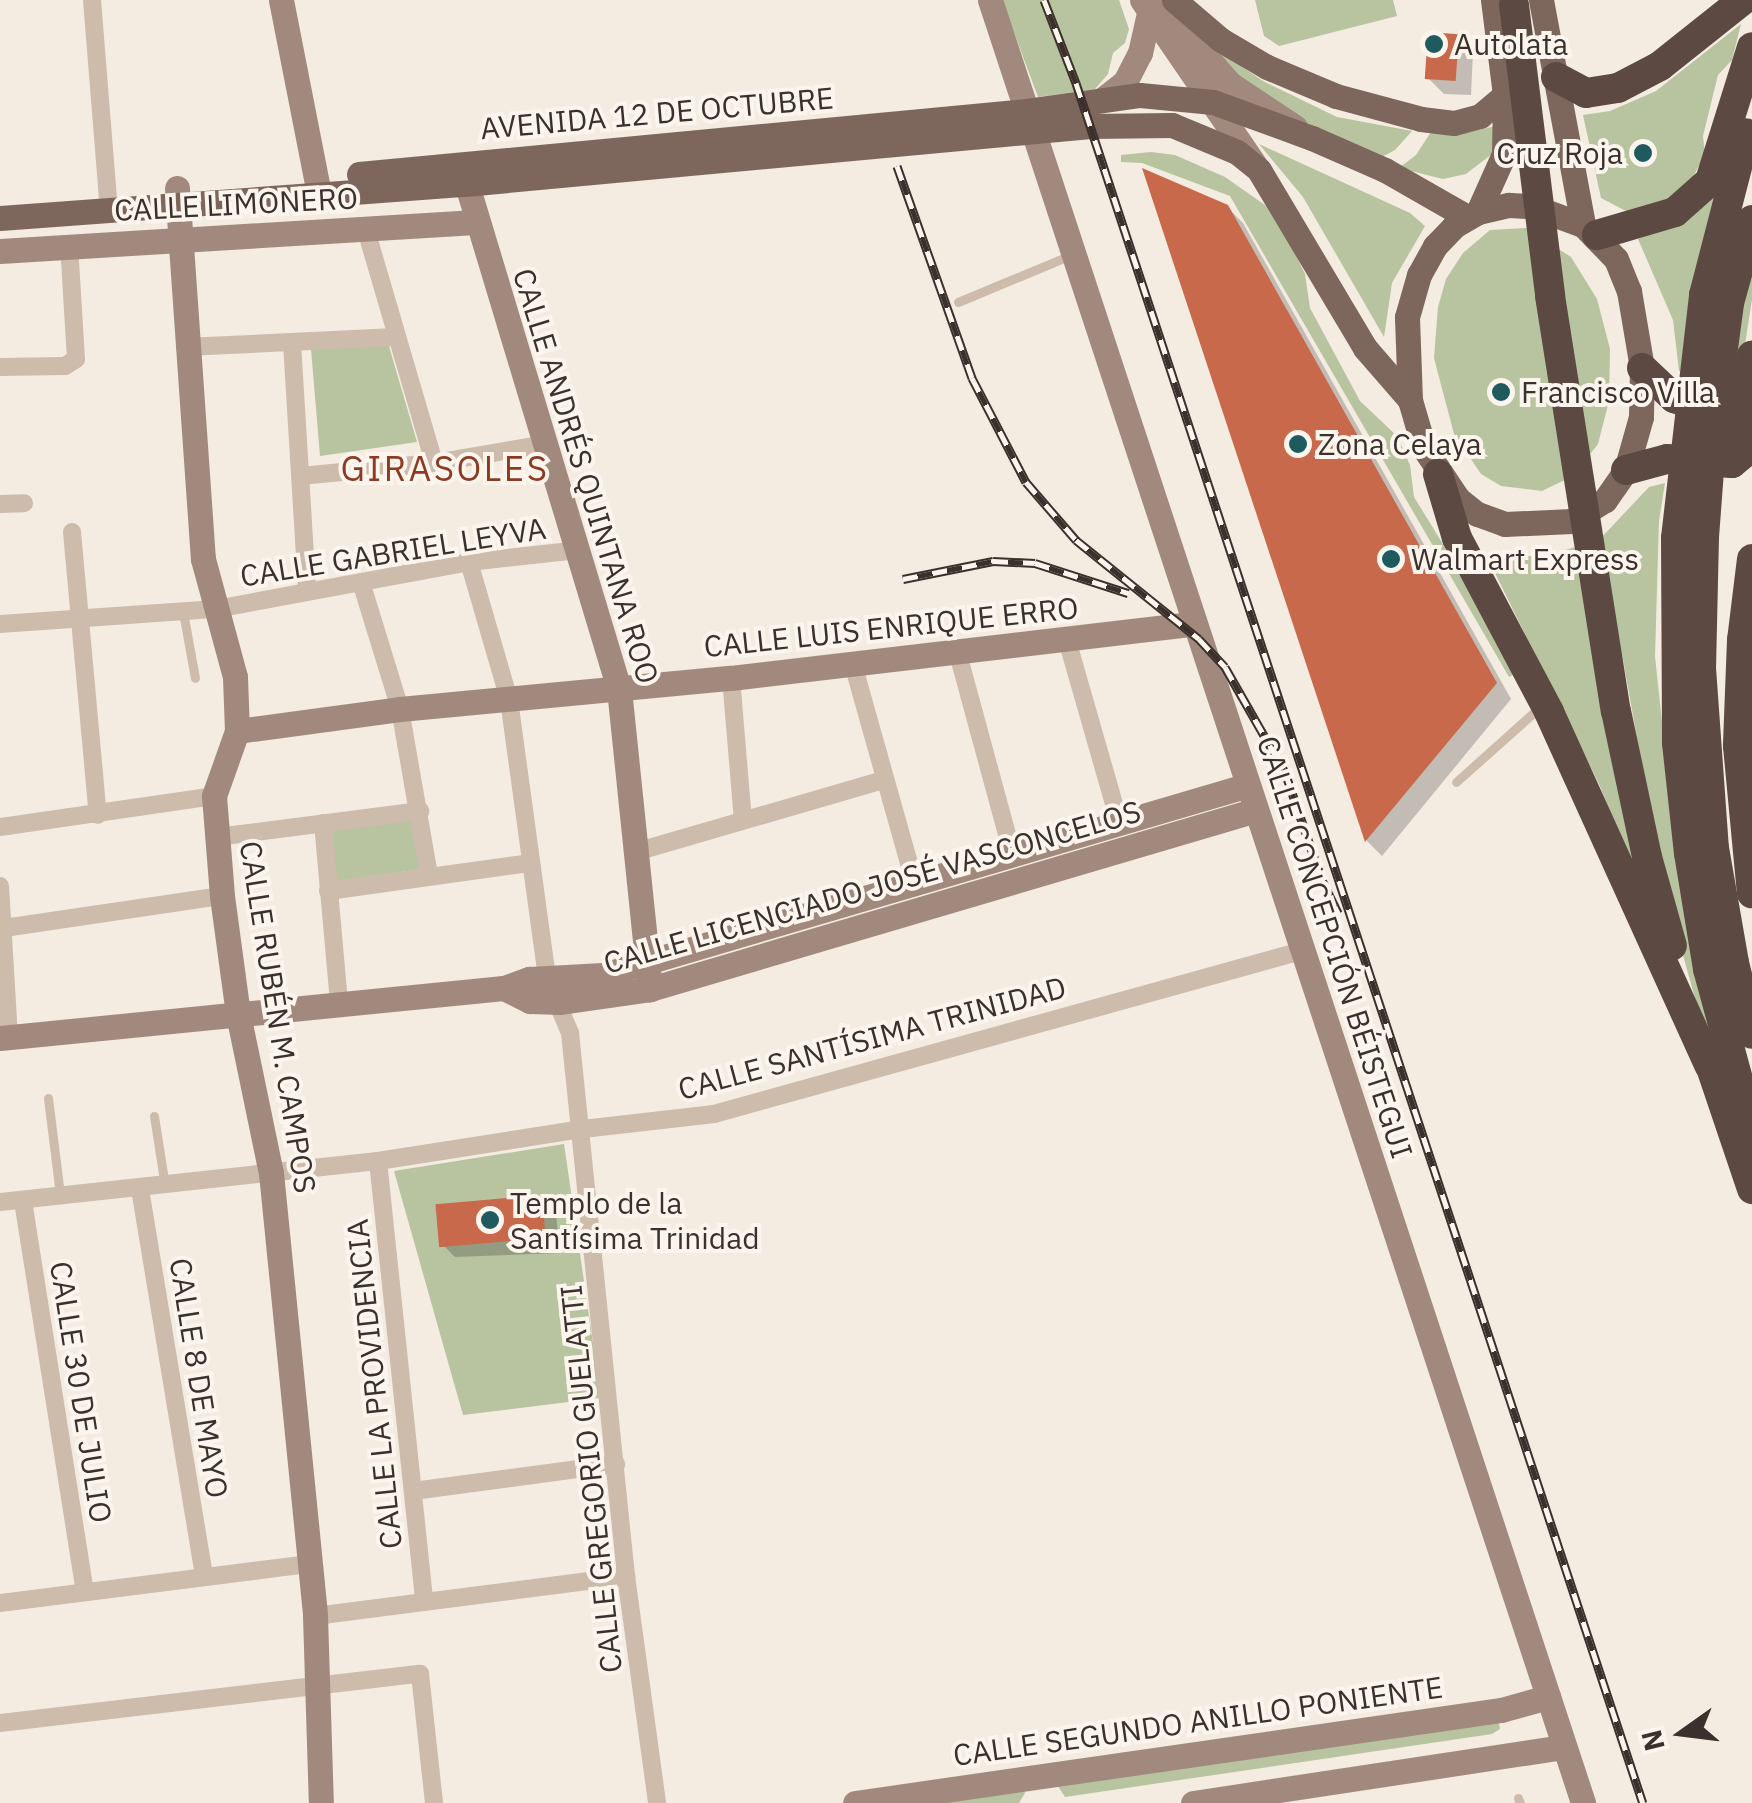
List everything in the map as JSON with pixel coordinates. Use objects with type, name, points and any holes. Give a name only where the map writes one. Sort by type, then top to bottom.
[{"type":"highway","points":[[1556,77],[1586,94],[1618,88],[1660,66],[1743,0]]},
{"type":"highway","points":[[1516,1],[1550,296],[1616,711],[1646,856],[1709,1065],[1752,1189]]},
{"type":"highway","points":[[1590,230],[1675,212],[1710,181],[1752,47]]},
{"type":"highway","points":[[1752,111],[1717,299],[1712,431],[1690,537],[1678,743],[1689,852],[1708,969],[1752,1132]]},
{"type":"highway","points":[[1717,299],[1752,220]]},
{"type":"highway","points":[[1744,443],[1752,355]]},
{"type":"highway","points":[[1642,368],[1674,398],[1744,443]]},
{"type":"highway","points":[[1626,470],[1744,443]]},
{"type":"highway","points":[[1438,474],[1457,538],[1544,703],[1709,1065]]},
{"type":"highway","points":[[1690,537],[1714,848],[1734,963],[1752,1034]]},
{"type":"highway","points":[[1752,559],[1741,654],[1738,746],[1752,893]]},
{"type":"main road","points":[[1174,0],[1221,40],[1267,67],[1336,96],[1421,119],[1454,123],[1480,116],[1505,95]]},
{"type":"main road","points":[[1472,214],[1508,205],[1531,206],[1590,230],[1616,259],[1629,291],[1642,368],[1640,416],[1626,470],[1605,500],[1572,521],[1505,524],[1477,514],[1458,500],[1424,448],[1410,400],[1407,317],[1418,275],[1435,246],[1472,214],[1504,154],[1505,95],[1516,1]]},
{"type":"main road","points":[[1516,1],[1556,77],[1590,230]]},
{"type":"main road","name":"AVENIDA 12 DE OCTUBRE","points":[[0,202],[108,202],[463,175],[1031,122],[1103,99],[1140,96],[1212,102],[1312,138],[1472,214]]},
{"type":"main road","name":"AVENIDA 12 DE OCTUBRE","points":[[1031,122],[1068,128],[1172,125],[1237,152],[1259,170]]},
{"type":"main road","points":[[1259,170],[1365,348],[1410,400]]},
{"type":"main road","name":"AVENIDA 12 DE OCTUBRE","points":[[0,218],[108,202]]},
{"type":"street","points":[[92,0],[108,202]]},
{"type":"street","points":[[280,0],[317,185]]},
{"type":"street","name":"CALLE CONCEPCIÓN BÉISTEGUI","points":[[990,0],[1583,1803]]},
{"type":"street","points":[[1103,99],[1125,82],[1140,53],[1152,4]]},
{"type":"street","points":[[1152,4],[1259,170]]},
{"type":"street","points":[[1152,4],[1182,30],[1230,84],[1312,138]]},
{"type":"street","points":[[1046,168],[1051,145],[1068,128]]},
{"type":"street","name":"CALLE ANDRÉS QUINTANA ROO","points":[[463,175],[580,550],[619,689],[650,976]]},
{"type":"street","name":"CALLE RUBÉN M. CAMPOS","points":[[177,197],[185,346],[204,559],[235,676],[237,731],[214,796],[222,896],[238,1014],[271,1174],[315,1616],[314,1683],[321,1803]]},
{"type":"street","name":"CALLE LIMONERO","points":[[0,251],[475,222]]},
{"type":"street","points":[[366,230],[434,463]]},
{"type":"street","points":[[0,367],[65,366],[76,359],[69,246]]},
{"type":"street","points":[[185,346],[396,337]]},
{"type":"street","points":[[292,343],[307,589]]},
{"type":"street","points":[[301,476],[434,463],[546,444]]},
{"type":"street","points":[[0,504],[24,503]]},
{"type":"street","points":[[72,532],[98,815]]},
{"type":"street","name":"CALLE GABRIEL LEYVA","points":[[0,624],[216,609],[307,589],[469,562],[580,550]]},
{"type":"street","name":"CALLE GREGORIO GUELATTI","points":[[469,562],[509,700],[546,979],[570,1033],[583,1129],[626,1576],[657,1803]]},
{"type":"street","points":[[361,582],[400,708],[429,876]]},
{"type":"street","name":"CALLE LUIS ENRIQUE ERRO","points":[[237,731],[400,708],[958,654],[1194,624]]},
{"type":"street","points":[[1067,640],[1120,826]]},
{"type":"street","points":[[958,654],[1013,857]]},
{"type":"street","points":[[853,664],[915,885]]},
{"type":"street","points":[[731,678],[744,820]]},
{"type":"street","points":[[639,851],[883,780]]},
{"type":"street","name":"CALLE LICENCIADO JOSÉ VASCONCELOS","points":[[5,1038],[504,988],[546,979],[650,976],[915,885],[1248,785]]},
{"type":"street","points":[[0,827],[214,796]]},
{"type":"street","name":"CALLE LICENCIADO JOSÉ VASCONCELOS","points":[[504,988],[530,1000],[559,1002],[1256,810]]},
{"type":"street","points":[[217,837],[420,811]]},
{"type":"street","points":[[323,823],[340,1002]]},
{"type":"street","points":[[328,890],[529,863]]},
{"type":"street","points":[[0,886],[5,1038]]},
{"type":"street","points":[[4,928],[222,896]]},
{"type":"street","name":"CALLE SANTÍSIMA TRINIDAD","points":[[0,1202],[378,1161],[583,1129],[714,1114],[1301,951]]},
{"type":"street","name":"CALLE LA PROVIDENCIA","points":[[378,1161],[424,1602]]},
{"type":"street","name":"CALLE 8 DE MAYO","points":[[140,1188],[204,1577]]},
{"type":"street","name":"CALLE 30 DE JULIO","points":[[23,1200],[85,1592]]},
{"type":"street","points":[[412,1491],[616,1464]]},
{"type":"street","points":[[0,1603],[310,1564]]},
{"type":"street","points":[[315,1616],[626,1576]]},
{"type":"street","points":[[0,1723],[314,1683],[420,1674],[434,1803]]},
{"type":"street","name":"CALLE SEGUNDO ANILLO PONIENTE","points":[[855,1803],[1502,1710],[1548,1697]]},
{"type":"street","points":[[1502,1710],[1514,1716],[1513,1752]]},
{"type":"street","points":[[1193,1803],[1564,1746]]},
{"type":"street","points":[[1040,1776],[1045,1803]]},
{"type":"lane","points":[[958,302],[1074,254]]},
{"type":"lane","points":[[183,612],[196,678]]},
{"type":"lane","points":[[1456,782],[1544,703]]},
{"type":"lane","points":[[48,1098],[60,1195]]},
{"type":"lane","points":[[154,1116],[165,1186]]},
{"type":"green space","points":[[1002,0],[1119,0],[1129,29],[1125,43],[1113,53],[1108,74],[1095,89],[1038,97]]},
{"type":"green space","points":[[1255,0],[1393,0],[1397,16],[1279,46],[1264,36]]},
{"type":"green space","points":[[1741,24],[1732,60],[1718,75],[1703,136],[1705,155],[1689,184],[1668,204],[1626,211],[1601,198],[1583,115],[1610,111],[1656,91]]},
{"type":"green space","points":[[1216,49],[1263,81],[1337,117],[1412,131],[1395,150],[1376,160],[1336,142],[1255,90],[1219,60]]},
{"type":"green space","points":[[1497,126],[1492,154],[1466,174],[1443,179],[1399,168],[1416,155],[1431,132],[1461,133]]},
{"type":"green space","points":[[1259,144],[1410,213],[1425,226],[1392,283],[1384,337],[1303,197]]},
{"type":"green space","points":[[1121,155],[1175,155],[1225,177],[1265,205],[1292,247],[1305,274],[1310,308],[1360,401],[1397,436],[1410,465],[1414,497],[1521,671],[1509,677],[1230,196],[1142,163],[1121,162]]},
{"type":"green space","points":[[1718,187],[1714,211],[1752,223],[1752,299],[1739,384],[1679,371],[1673,320],[1638,239],[1680,223]]},
{"type":"green space","points":[[1526,228],[1571,257],[1597,299],[1610,349],[1609,401],[1598,444],[1573,476],[1542,491],[1501,486],[1481,474],[1454,434],[1434,358],[1438,307],[1446,279],[1463,253],[1490,230]]},
{"type":"green space","points":[[388,343],[417,442],[320,456],[311,349]]},
{"type":"green space","points":[[1665,483],[1659,521],[1655,656],[1673,825],[1726,1081],[1696,1002],[1663,883],[1622,654],[1646,899],[1599,784],[1493,569],[1494,561],[1501,556],[1547,556],[1600,539],[1649,487]]},
{"type":"green space","points":[[419,817],[426,868],[336,881],[329,830]]},
{"type":"green space","points":[[564,1144],[601,1398],[463,1415],[394,1171]]},
{"type":"green space","points":[[1498,1719],[1500,1729],[1492,1734],[1065,1797],[1056,1783]]},
{"type":"green space","points":[[1022,1785],[1025,1793],[1019,1803],[891,1803]]},
{"type":"building","points":[[1428,32],[1459,34],[1456,81],[1425,79]]},
{"type":"building","name":"Zona Celaya","points":[[1142,168],[1228,205],[1497,683],[1365,842]]},
{"type":"building","name":"Templo de la Santísima Trinidad","points":[[542,1195],[546,1238],[439,1247],[435,1204]]},
{"type":"railway","points":[[1044,0],[1076,83],[1643,1803]]},
{"type":"railway","points":[[897,166],[972,378],[1026,482],[1076,540],[1199,639],[1225,667],[1285,772],[1322,880],[1338,913]]},
{"type":"railway","points":[[903,579],[993,561],[1035,563],[1128,593]]},
{"type":"place","name":"Autolata","points":[[1434,44]]},
{"type":"place","name":"Cruz Roja","points":[[1643,153]]},
{"type":"place","name":"Francisco Villa","points":[[1501,392]]},
{"type":"place","name":"Zona Celaya","points":[[1298,444]]},
{"type":"place","name":"Walmart Express","points":[[1391,559]]},
{"type":"place","name":"Templo de la Santísima Trinidad","points":[[490,1220]]},
{"type":"district","name":"GIRASOLES","points":[[445,468]]}]
